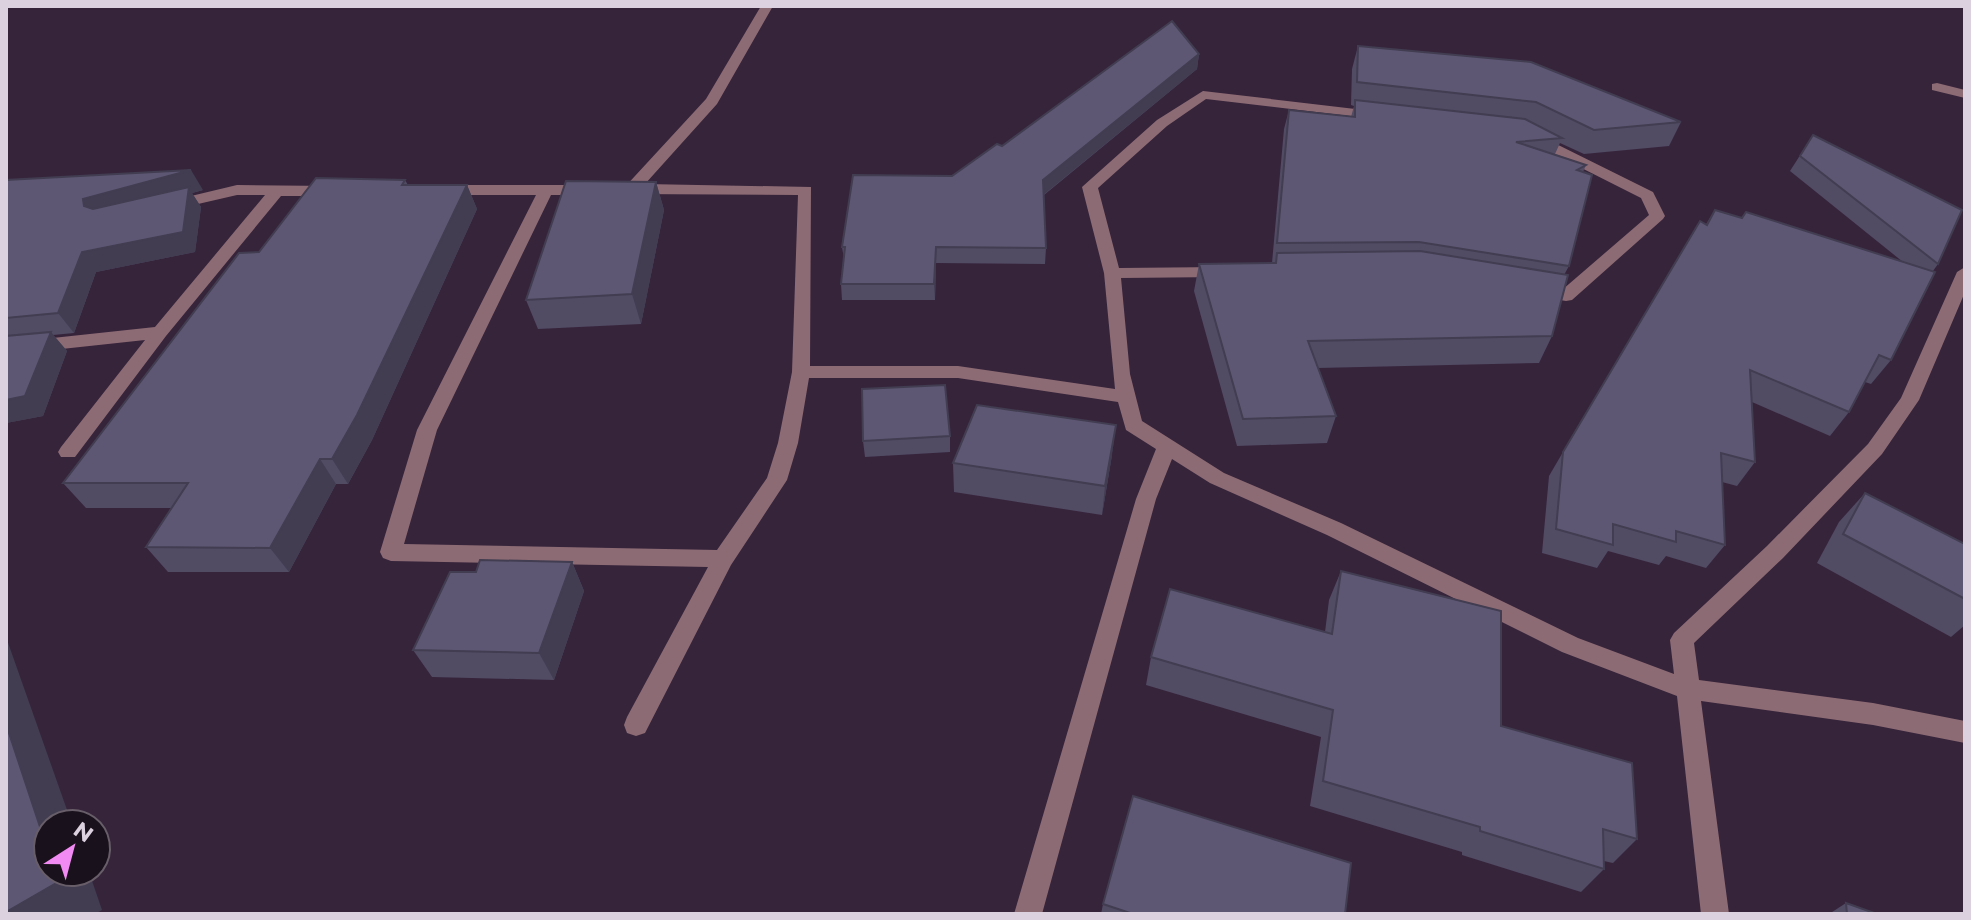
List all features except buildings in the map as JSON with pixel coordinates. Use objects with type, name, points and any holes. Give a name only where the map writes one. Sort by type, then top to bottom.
[{"type":"street","points":[[618,189],[712,101],[767,6]]},
{"type":"street","points":[[1937,87],[1965,94]]},
{"type":"street","points":[[1112,273],[1411,270],[1566,296],[1657,216],[1648,195],[1521,132],[1203,95],[1162,123],[1090,187],[1112,273],[1121,374],[1133,425],[1217,478],[1334,529],[1570,645],[1687,689],[1873,714],[1965,732]]},
{"type":"street","points":[[150,210],[237,190],[341,191]]},
{"type":"street","points":[[420,190],[806,190],[801,372],[788,443],[777,480],[723,559],[636,725]]},
{"type":"street","points":[[546,190],[427,430],[391,552],[723,559]]},
{"type":"street","points":[[68,452],[160,332],[277,191]]},
{"type":"street","points":[[1715,914],[1682,640],[1775,552],[1875,449],[1910,400],[1965,272]]},
{"type":"street","points":[[6,349],[160,332]]},
{"type":"street","points":[[801,372],[958,372],[1126,397]]},
{"type":"street","points":[[1028,914],[1146,499],[1167,446]]}]
